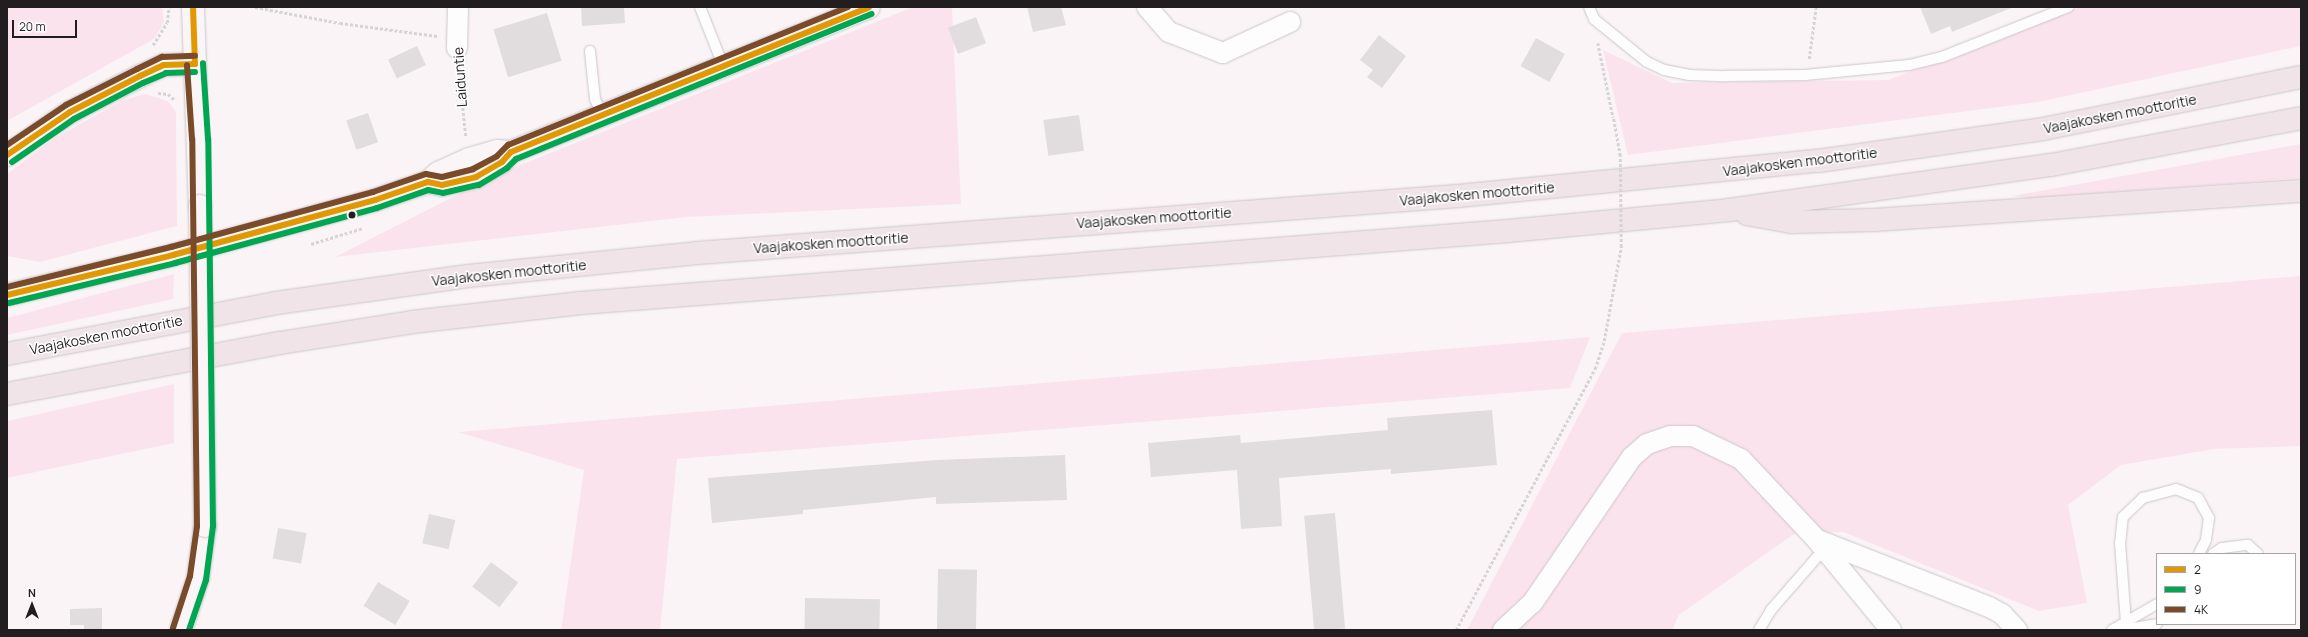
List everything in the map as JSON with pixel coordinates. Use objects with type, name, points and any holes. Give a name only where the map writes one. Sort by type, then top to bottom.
[{"type":"highway","name":"Vaajakosken moottoritie","points":[[7,354],[276,303],[468,276],[696,254],[1458,196],[1818,161],[2043,129],[2301,77]]},
{"type":"highway","points":[[7,394],[280,343],[412,322],[581,303],[1508,231],[1729,210],[2051,165],[2301,118]]},
{"type":"highway","points":[[1729,210],[1791,222],[1874,220],[2301,191]]},
{"type":"main road","points":[[183,629],[198,578],[205,526],[200,206],[193,7]]},
{"type":"main road","points":[[7,295],[180,253],[375,200],[428,182],[442,185],[476,177],[502,162],[511,152],[869,7]]},
{"type":"main road","points":[[7,155],[70,112],[140,76],[164,65],[195,64]]},
{"type":"street","name":"Laiduntie","points":[[457,42],[458,7]]},
{"type":"street","points":[[1147,7],[1169,32],[1223,53],[1290,22]]},
{"type":"street","points":[[1503,630],[1533,602],[1632,457],[1648,444],[1670,436],[1693,436],[1741,458],[1820,544],[1891,630]]},
{"type":"street","points":[[1820,544],[1989,608],[2002,614],[2017,630]]},
{"type":"lane","points":[[700,7],[723,65]]},
{"type":"lane","points":[[1589,7],[1594,19],[1631,51],[1664,70],[1725,76],[1805,74],[1880,68],[1942,58],[2068,7]]},
{"type":"lane","points":[[590,51],[595,99],[602,114]]},
{"type":"lane","points":[[2123,626],[2120,544],[2123,516],[2143,498],[2176,489],[2198,498],[2209,518],[2206,540],[2200,553]]},
{"type":"lane","points":[[1759,630],[1771,610],[1820,544]]},
{"type":"lane","points":[[2214,553],[2222,548],[2248,545],[2257,553]]},
{"type":"lane","points":[[2112,630],[2123,626],[2156,605]]},
{"type":"lane","points":[[2123,626],[2156,624]]},
{"type":"path","points":[[147,49],[162,35],[169,7]]},
{"type":"path","points":[[255,7],[457,42]]},
{"type":"path","points":[[1805,74],[1812,54],[1816,7]]},
{"type":"path","points":[[1456,630],[1595,369],[1604,341],[1621,247],[1620,156],[1594,19]]},
{"type":"path","name":"Laiduntie","points":[[457,42],[464,131],[468,141]]},
{"type":"path","points":[[140,76],[150,92],[168,94],[178,108]]},
{"type":"shaded area","points":[[7,7],[162,7],[164,22],[154,39],[7,121]]},
{"type":"shaded area","points":[[913,7],[952,7],[961,204],[687,217],[335,257],[498,174]]},
{"type":"shaded area","points":[[2080,7],[2301,7],[2301,46],[2038,102],[1628,155],[1603,50],[1672,83],[1888,80]]},
{"type":"shaded area","points":[[145,94],[168,101],[176,112],[177,226],[40,262],[7,256],[7,174],[55,138],[123,100]]},
{"type":"shaded area","points":[[2301,144],[2301,178],[2033,198],[2012,196]]},
{"type":"shaded area","points":[[174,274],[173,299],[7,335],[7,318]]},
{"type":"shaded area","points":[[2301,276],[2301,446],[2214,449],[2121,465],[2068,505],[2087,603],[2039,611],[1843,532],[1794,534],[1679,615],[1672,630],[1467,630],[1622,333]]},
{"type":"shaded area","points":[[1590,337],[1570,388],[677,459],[660,630],[561,630],[584,470],[458,432]]},
{"type":"shaded area","points":[[174,384],[174,443],[7,478],[7,421]]},
{"type":"building","points":[[581,7],[624,7],[625,23],[582,26]]},
{"type":"building","points":[[1027,7],[1061,7],[1066,25],[1033,32]]},
{"type":"building","points":[[1920,7],[2011,8],[1952,32],[1950,26],[1931,34]]},
{"type":"building","points":[[547,13],[562,61],[508,77],[493,29]]},
{"type":"building","points":[[976,17],[986,43],[958,54],[948,28]]},
{"type":"building","points":[[1379,35],[1406,56],[1382,88],[1367,77],[1373,70],[1360,60]]},
{"type":"building","points":[[1536,38],[1565,54],[1549,82],[1520,66]]},
{"type":"building","points":[[417,46],[426,65],[397,79],[388,60]]},
{"type":"building","points":[[368,113],[378,142],[356,150],[346,120]]},
{"type":"building","points":[[1079,115],[1084,151],[1048,156],[1043,120]]},
{"type":"building","points":[[1492,410],[1497,465],[1391,474],[1391,469],[1279,478],[1282,526],[1241,529],[1237,470],[1151,477],[1148,443],[1240,435],[1241,443],[1388,430],[1387,418]]},
{"type":"building","points":[[1065,455],[1067,500],[936,504],[936,497],[803,510],[803,514],[712,523],[708,478],[937,460]]},
{"type":"building","points":[[1335,513],[1345,629],[1314,630],[1304,516]]},
{"type":"building","points":[[429,514],[455,520],[449,549],[422,543]]},
{"type":"building","points":[[278,528],[307,533],[301,564],[273,559]]},
{"type":"building","points":[[491,562],[518,582],[499,607],[472,587]]},
{"type":"building","points":[[938,569],[977,570],[976,630],[937,630]]},
{"type":"building","points":[[378,582],[410,601],[395,625],[364,606]]},
{"type":"building","points":[[805,598],[880,599],[879,630],[804,630]]},
{"type":"building","points":[[102,608],[102,630],[84,630],[84,625],[70,625],[70,609]]},
{"type":"transit line","name":"2","points":[[7,155],[70,112],[140,76],[164,65],[195,64],[193,7]]},
{"type":"transit line","name":"4K","points":[[7,287],[171,247],[373,192],[426,174],[442,177],[473,169],[497,156],[508,145],[848,7]]},
{"type":"transit line","name":"2","points":[[7,295],[173,255],[375,200],[428,182],[442,185],[476,177],[502,162],[511,152],[869,7]]},
{"type":"transit line","name":"9","points":[[9,303],[175,263],[377,208],[428,190],[443,193],[479,185],[507,168],[516,159],[872,14]]},
{"type":"transit line","name":"4K","points":[[7,145],[66,105],[162,57],[195,56]]},
{"type":"transit line","name":"9","points":[[189,630],[206,580],[213,526],[208,139],[203,63]]},
{"type":"transit line","name":"4K","points":[[173,628],[190,576],[197,526],[192,139],[187,65]]},
{"type":"transit line","name":"9","points":[[12,162],[74,119],[143,83],[166,73],[195,72]]}]
